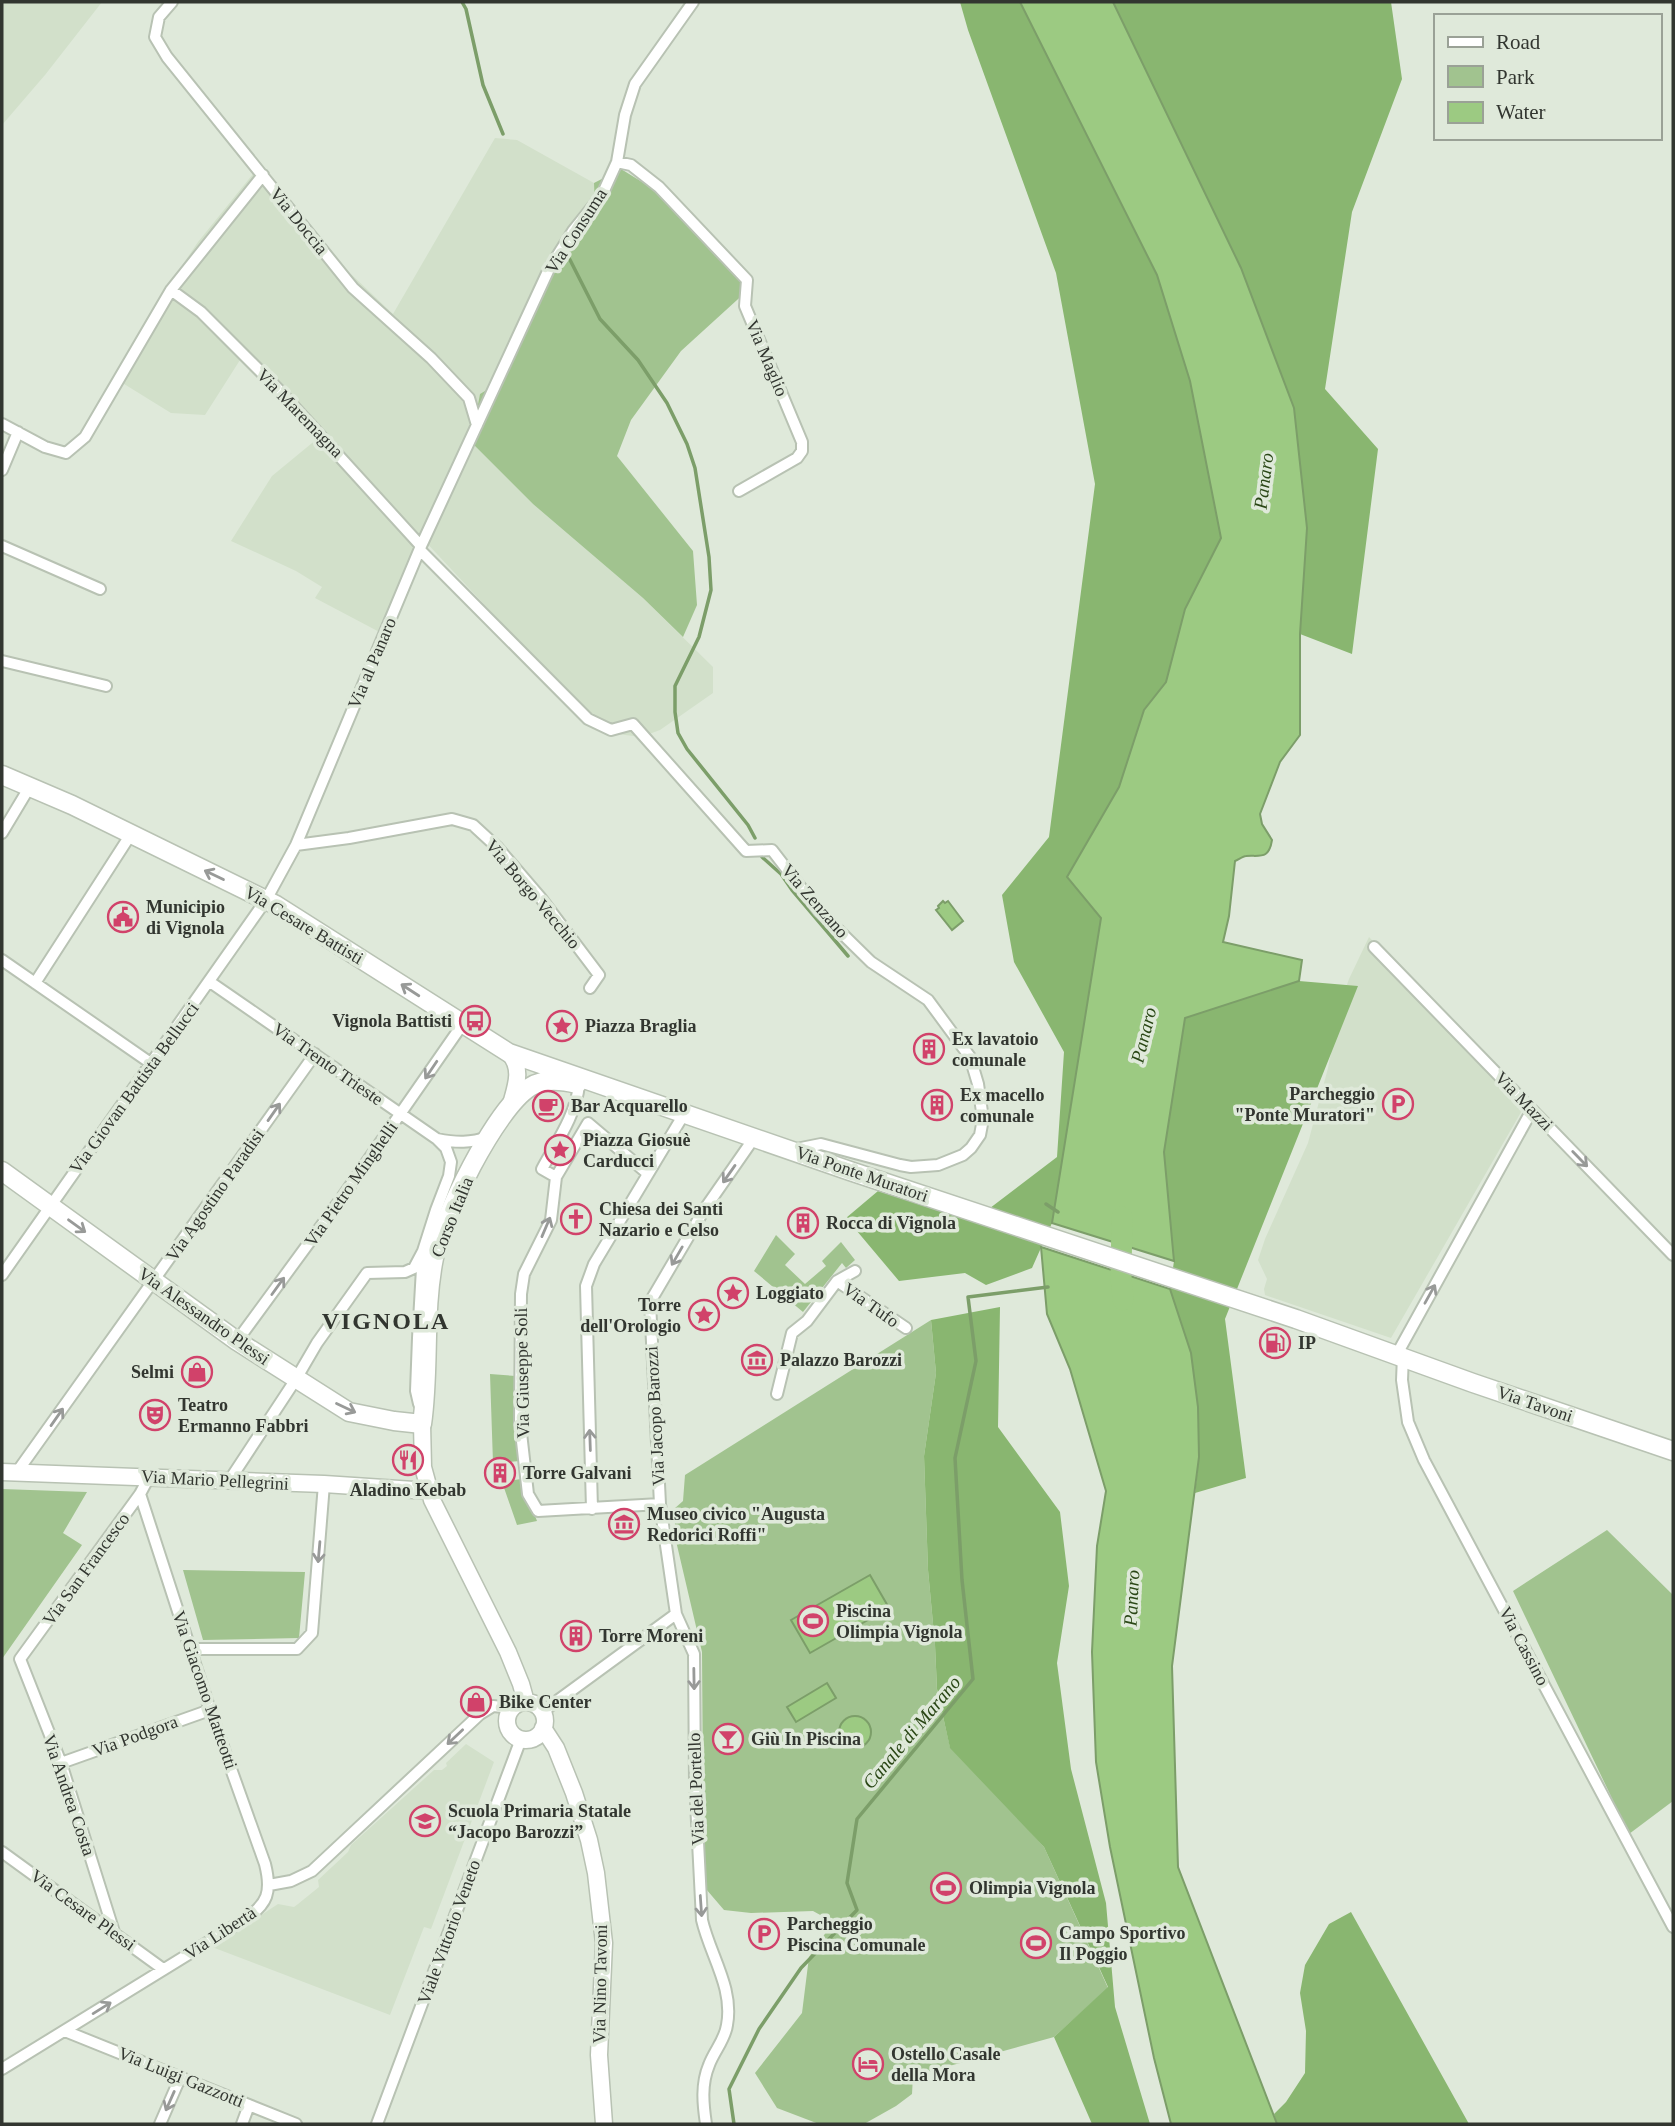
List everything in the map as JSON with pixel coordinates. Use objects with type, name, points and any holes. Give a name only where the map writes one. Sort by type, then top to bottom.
[{"type":"main road","name":"Via Cesare Battisti","points":[[2,775],[72,805],[267,900],[509,1053],[600,1086]]},
{"type":"main road","name":"Corso Italia","points":[[429,1491],[423,1467],[422,1424],[427,1391],[434,1255],[458,1194],[510,1104],[517,1082],[517,1070],[516,1061],[509,1053]]},
{"type":"main road","name":"Corso Italia","points":[[510,1104],[532,1086],[543,1082],[554,1080],[600,1086]]},
{"type":"main road","name":"Via Ponte Muratori","points":[[600,1086],[1244,1302]]},
{"type":"main road","name":"Via Alessandro Plessi","points":[[2,1171],[237,1341],[349,1412],[422,1424]]},
{"type":"main road","name":"Via Tavoni","points":[[1244,1302],[1673,1451]]},
{"type":"main road","name":"Via Mario Pellegrini","points":[[9,1472],[324,1484],[429,1491]]},
{"type":"main road","points":[[429,1491],[521,1684],[519,1705],[508,1716],[508,1726],[513,1734],[521,1739],[534,1738],[543,1728],[542,1712],[536,1705],[519,1705]]},
{"type":"main road","name":"Via Nino Tavoni","points":[[543,1728],[556,1748],[578,1804],[596,1872],[604,1943],[599,2054],[604,2124]]},
{"type":"street","name":"Via Doccia","points":[[172,2],[159,17],[155,37],[167,57],[353,288],[430,358],[469,398],[477,425]]},
{"type":"street","name":"Via Consuma","points":[[477,425],[549,270],[573,230],[602,195],[617,162],[625,115],[635,84],[693,2]]},
{"type":"street","name":"Via Maglio","points":[[617,162],[631,165],[659,187],[747,280],[745,306],[802,442],[802,451],[797,458],[739,491]]},
{"type":"street","points":[[2,424],[45,447],[65,453],[85,437],[171,290],[263,175]]},
{"type":"street","name":"Via Maremagna","points":[[171,290],[201,312],[278,389],[421,548]]},
{"type":"street","name":"Via al Panaro","points":[[267,900],[296,845],[369,667],[477,425]]},
{"type":"street","points":[[2,470],[18,432]]},
{"type":"street","points":[[2,546],[100,589]]},
{"type":"street","name":"Via Zenzano","points":[[421,548],[588,719],[611,730],[633,724],[746,851],[772,850],[819,911],[871,962],[928,1000],[970,1058],[978,1084],[983,1119],[980,1135],[963,1155],[938,1165],[911,1167],[821,1144],[790,1150]]},
{"type":"street","points":[[2,662],[106,686]]},
{"type":"street","points":[[2,833],[29,788]]},
{"type":"street","name":"Via Borgo Vecchio","points":[[296,845],[452,819],[473,825],[498,848],[540,897],[599,975],[590,988]]},
{"type":"street","points":[[35,983],[131,834]]},
{"type":"street","name":"Via Giovan Battista Bellucci","points":[[2,1275],[267,900]]},
{"type":"street","name":"Via Mazzi","points":[[1374,947],[1673,1255]]},
{"type":"street","points":[[2,960],[152,1064]]},
{"type":"street","name":"Via Trento Trieste","points":[[210,982],[437,1139],[458,1143],[489,1137]]},
{"type":"street","name":"Via Pietro Minghelli","points":[[237,1341],[334,1210],[462,1025]]},
{"type":"street","name":"Via Agostino Paradisi","points":[[9,1472],[153,1281],[315,1054]]},
{"type":"street","points":[[579,1085],[578,1098],[542,1170],[556,1177],[588,1123],[647,1173]]},
{"type":"street","points":[[1400,1355],[1532,1110]]},
{"type":"street","points":[[660,1504],[592,1509],[586,1286],[594,1264],[684,1114]]},
{"type":"street","name":"Via Jacopo Barozzi","points":[[676,1614],[660,1504],[650,1302],[704,1210],[754,1138]]},
{"type":"street","name":"Corso Italia","points":[[422,1424],[416,1391],[420,1277],[423,1251],[451,1162],[446,1148],[437,1139]]},
{"type":"street","name":"Via Giuseppe Soli","points":[[556,1177],[551,1220],[524,1274],[521,1294],[520,1424],[528,1494],[538,1511],[592,1509]]},
{"type":"street","points":[[229,1482],[317,1343],[368,1273],[405,1272],[414,1268],[423,1251]]},
{"type":"street","points":[[777,1394],[792,1333],[807,1321],[837,1281],[855,1271]]},
{"type":"street","name":"Via Tufo","points":[[837,1281],[906,1328]]},
{"type":"street","name":"Via Cassino","points":[[1400,1355],[1408,1422],[1424,1460],[1673,1927]]},
{"type":"street","name":"Via San Francesco","points":[[20,1659],[140,1494],[149,1477]]},
{"type":"street","points":[[190,1649],[298,1648],[312,1633],[324,1484]]},
{"type":"street","name":"Via Giacomo Matteotti","points":[[140,1494],[210,1710],[265,1864],[269,1885]]},
{"type":"street","points":[[542,1712],[676,1614]]},
{"type":"street","name":"Via del Portello","points":[[676,1614],[694,1654],[695,1783],[702,1920],[706,1938],[725,1984],[728,2013],[727,2026],[708,2067],[705,2080],[703,2098],[706,2124]]},
{"type":"street","name":"Via Andrea Costa","points":[[20,1659],[61,1763],[114,1932]]},
{"type":"street","points":[[269,1885],[291,1881],[312,1871],[480,1714],[493,1706],[519,1705]]},
{"type":"street","name":"Via Podgora","points":[[61,1763],[210,1710]]},
{"type":"street","name":"Viale Vittorio Veneto","points":[[377,2124],[521,1739]]},
{"type":"street","name":"Via Cesare Plessi","points":[[2,1852],[163,1969]]},
{"type":"street","name":"Via Libertà","points":[[2,2069],[253,1914],[264,1903],[269,1885]]},
{"type":"street","name":"Via Luigi Gazzotti","points":[[65,2031],[296,2124]]},
{"type":"street","points":[[160,2124],[180,2078]]},
{"type":"street","points":[[242,2124],[249,2105]]},
{"type":"shaded area","points":[[2,2],[102,2],[2,125]]},
{"type":"shaded area","points":[[960,2],[1020,2],[1157,275],[1190,381],[1221,538],[1185,609],[1166,682],[1144,710],[1119,787],[1067,877],[1101,918],[1052,1223],[1032,1268],[986,1285],[965,1273],[899,1281],[846,1218],[878,1191],[973,1221],[1057,1157],[1064,1052],[1014,962],[1002,895],[1049,837],[1095,484],[1056,273]]},
{"type":"shaded area","points":[[1113,2],[1391,2],[1402,79],[1352,212],[1325,389],[1378,449],[1352,654],[1300,634],[1307,528],[1241,268]]},
{"type":"shaded area","points":[[495,138],[517,140],[594,183],[595,213],[588,221],[471,442],[533,504],[643,598],[713,667],[713,693],[660,730],[641,737],[610,733],[571,697],[422,538],[387,636],[315,598],[322,587],[296,571],[231,541],[272,476],[323,434],[247,349],[205,415],[171,413],[116,379],[168,286],[198,242],[257,169],[325,255],[353,276],[393,314]]},
{"type":"shaded area","points":[[1369,937],[1504,1081],[1524,1107],[1391,1338],[1265,1295],[1267,1279],[1258,1260],[1308,1143],[1328,1068],[1332,1047],[1330,1032],[1349,979]]},
{"type":"shaded area","points":[[1299,981],[1358,986],[1225,1319],[1246,1478],[1195,1493],[1199,1457],[1191,1353],[1170,1289],[1174,1261],[1164,1152],[1185,1018]]},
{"type":"shaded area","points":[[1000,1307],[998,1427],[1060,1512],[1069,1586],[1057,1663],[1071,1769],[1106,1903],[1115,2007],[1150,2124],[1092,2124],[1054,2037],[1108,1987],[1044,1847],[950,1748],[937,1689],[928,1570],[924,1456],[936,1373],[931,1320]]},
{"type":"shaded area","points":[[466,1744],[494,1762],[431,1929],[424,1927],[390,2015],[212,1947],[278,1904],[294,1907],[298,1904],[319,1887],[318,1880],[348,1852],[351,1845],[434,1770],[442,1770],[447,1766],[446,1763]]},
{"type":"shaded area","points":[[1351,1912],[1469,2124],[1277,2124],[1274,2114],[1286,2102],[1305,2073],[1306,2031],[1300,1993],[1305,1965],[1329,1924]]},
{"type":"green space","points":[[621,169],[689,211],[748,290],[681,351],[631,420],[617,456],[693,551],[697,605],[683,637],[643,598],[533,504],[471,442],[480,394],[495,385],[539,292],[595,213],[594,183]]},
{"type":"green space","points":[[776,1235],[795,1254],[785,1265],[805,1284],[826,1266],[822,1261],[841,1242],[855,1260],[846,1268],[842,1263],[803,1312],[754,1271]]},
{"type":"green space","points":[[931,1320],[936,1373],[924,1456],[928,1570],[937,1690],[950,1747],[1044,1847],[1108,1988],[1054,2037],[913,2076],[912,2094],[864,2124],[819,2124],[777,2108],[755,2073],[802,2013],[809,1957],[833,1922],[813,1911],[751,1913],[724,1910],[706,1889],[701,1820],[702,1652],[676,1541],[674,1509],[683,1501],[685,1475]]},
{"type":"green space","points":[[490,1374],[516,1376],[520,1461],[493,1463]]},
{"type":"green space","points":[[521,1479],[537,1521],[517,1525],[502,1482]]},
{"type":"green space","points":[[2,1489],[87,1492],[63,1533],[82,1545],[2,1659]]},
{"type":"green space","points":[[1607,1530],[1673,1595],[1673,1801],[1629,1834],[1513,1591]]},
{"type":"green space","points":[[183,1570],[305,1572],[299,1638],[203,1640]]},
{"type":"water","points":[[1020,2],[1113,2],[1241,268],[1294,408],[1307,528],[1300,634],[1300,735],[1280,762],[1260,814],[1262,824],[1272,840],[1269,851],[1263,855],[1245,856],[1235,861],[1229,916],[1223,942],[1302,960],[1299,981],[1185,1018],[1164,1152],[1174,1261],[1052,1223],[1101,918],[1067,877],[1119,787],[1144,710],[1166,682],[1185,609],[1221,538],[1190,381],[1157,275]]},
{"type":"water","points":[[943,901],[948,901],[963,921],[952,930],[936,910]]},
{"type":"water","points":[[1041,1247],[1170,1289],[1191,1353],[1198,1407],[1199,1457],[1172,1666],[1178,1867],[1277,2124],[1171,2124],[1154,2058],[1110,1847],[1096,1762],[1092,1652],[1097,1546],[1106,1491],[1070,1369],[1047,1314]]},
{"type":"water","points":[[870,1575],[889,1608],[810,1653],[791,1620]]},
{"type":"water","points":[[827,1683],[836,1698],[796,1722],[787,1707]]},
{"type":"water","points":[[855,1716],[866,1721],[871,1732],[866,1743],[855,1748],[844,1743],[839,1732],[844,1721]]},
{"type":"waterway","points":[[462,2],[466,9],[483,85],[503,134]]},
{"type":"waterway","points":[[567,254],[600,319],[638,360],[667,403],[687,444],[695,468],[709,557],[711,590],[699,637],[675,686],[678,733],[687,749],[748,825],[755,838]]},
{"type":"waterway","points":[[762,857],[781,874],[848,956]]},
{"type":"waterway","points":[[1046,1204],[1058,1212]]},
{"type":"waterway","name":"Panaro","points":[[1122,1217],[1123,1300]]},
{"type":"waterway","name":"Canale di Marano","points":[[734,2124],[729,2089],[759,2029],[801,1968],[857,1910],[847,1883],[857,1819],[973,1679],[962,1580],[955,1458],[976,1361],[968,1297],[1048,1287]]},
{"type":"place","name":"Municipio di Vignola","points":[[123,917]]},
{"type":"place","name":"Vignola Battisti","points":[[475,1021]]},
{"type":"place","name":"Piazza Braglia","points":[[562,1026]]},
{"type":"place","name":"Ex lavatoio comunale","points":[[929,1049]]},
{"type":"place","name":"Parcheggio \"Ponte Muratori\"","points":[[1398,1104]]},
{"type":"place","name":"Ex macello comunale","points":[[937,1105]]},
{"type":"place","name":"Bar Acquarello","points":[[548,1106]]},
{"type":"place","name":"Piazza Giosuè Carducci","points":[[560,1150]]},
{"type":"place","name":"Chiesa dei Santi Nazario e Celso","points":[[576,1219]]},
{"type":"place","name":"Rocca di Vignola","points":[[803,1223]]},
{"type":"place","name":"Loggiato","points":[[733,1293]]},
{"type":"place","name":"Torre dell'Orologio","points":[[704,1315]]},
{"type":"place","name":"IP","points":[[1275,1343]]},
{"type":"place","name":"Palazzo Barozzi","points":[[757,1360]]},
{"type":"place","name":"Selmi","points":[[197,1372]]},
{"type":"place","name":"Teatro Ermanno Fabbri","points":[[155,1415]]},
{"type":"place","name":"Aladino Kebab","points":[[408,1460]]},
{"type":"place","name":"Torre Galvani","points":[[500,1473]]},
{"type":"place","name":"Museo civico \"Augusta Redorici Roffi\"","points":[[624,1524]]},
{"type":"place","name":"Piscina Olimpia Vignola","points":[[813,1621]]},
{"type":"place","name":"Torre Moreni","points":[[576,1636]]},
{"type":"place","name":"Bike Center","points":[[476,1702]]},
{"type":"place","name":"Giù In Piscina","points":[[728,1739]]},
{"type":"place","name":"Scuola Primaria Statale “Jacopo Barozzi”","points":[[425,1821]]},
{"type":"place","name":"Olimpia Vignola","points":[[946,1888]]},
{"type":"place","name":"Parcheggio Piscina Comunale","points":[[764,1934]]},
{"type":"place","name":"Campo Sportivo Il Poggio","points":[[1036,1943]]},
{"type":"place","name":"Ostello Casale della Mora","points":[[868,2064]]},
{"type":"district","name":"VIGNOLA","points":[[386,1321]]}]
